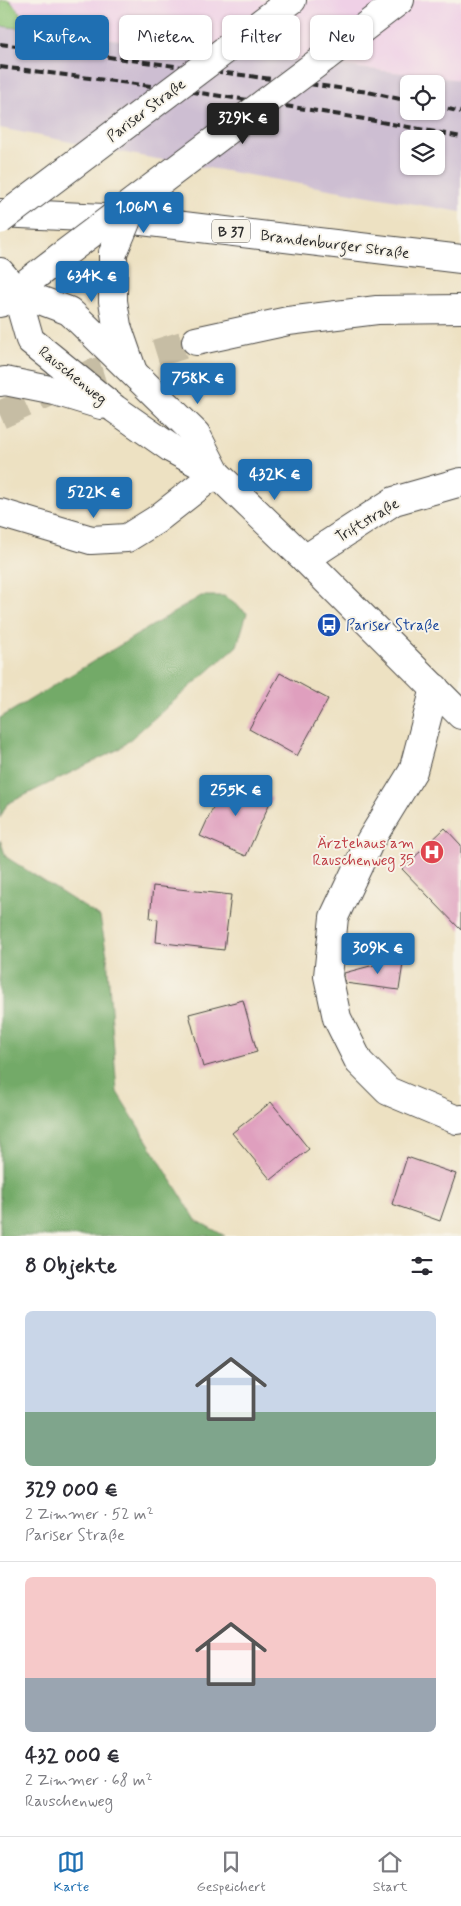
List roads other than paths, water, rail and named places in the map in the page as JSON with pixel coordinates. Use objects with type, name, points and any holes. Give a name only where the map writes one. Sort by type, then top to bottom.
[{"type":"street","points":[[5,289],[60,258],[400,0]]},
{"type":"street","name":"Pariser Straße","points":[[0,220],[285,6]]},
{"type":"street","points":[[133,372],[117,326],[113,301],[113,253],[136,200]]},
{"type":"street","name":"Brandenburger Straße","points":[[0,213],[125,219],[461,259]]},
{"type":"street","name":"Rauschenweg","points":[[5,289],[69,311],[196,434],[216,473]]},
{"type":"street","name":"Rauschenweg","points":[[5,289],[30,340],[114,409],[172,449],[216,473],[305,559],[461,716]]},
{"type":"street","points":[[196,341],[288,321],[378,310],[461,309]]},
{"type":"street","points":[[0,382],[5,381],[55,391],[114,409]]},
{"type":"street","points":[[0,513],[91,540],[127,538],[156,520],[216,473]]},
{"type":"street","name":"Triftstraße","points":[[305,559],[394,501],[461,482]]},
{"type":"street","points":[[435,688],[413,770],[370,841],[334,917],[328,976],[337,1018],[359,1062],[388,1091],[457,1120],[461,1119]]},
{"type":"tunnel","points":[[0,415],[90,374],[196,341]]},
{"type":"railway","points":[[0,44],[368,92],[400,99]]},
{"type":"railway","points":[[0,67],[231,98],[461,137]]},
{"type":"railway","points":[[445,108],[461,112]]},
{"type":"place","name":"Pariser Straße","points":[[329,625]]},
{"type":"place","name":"Ärztehaus am Rauschenweg 35","points":[[432,852]]}]
